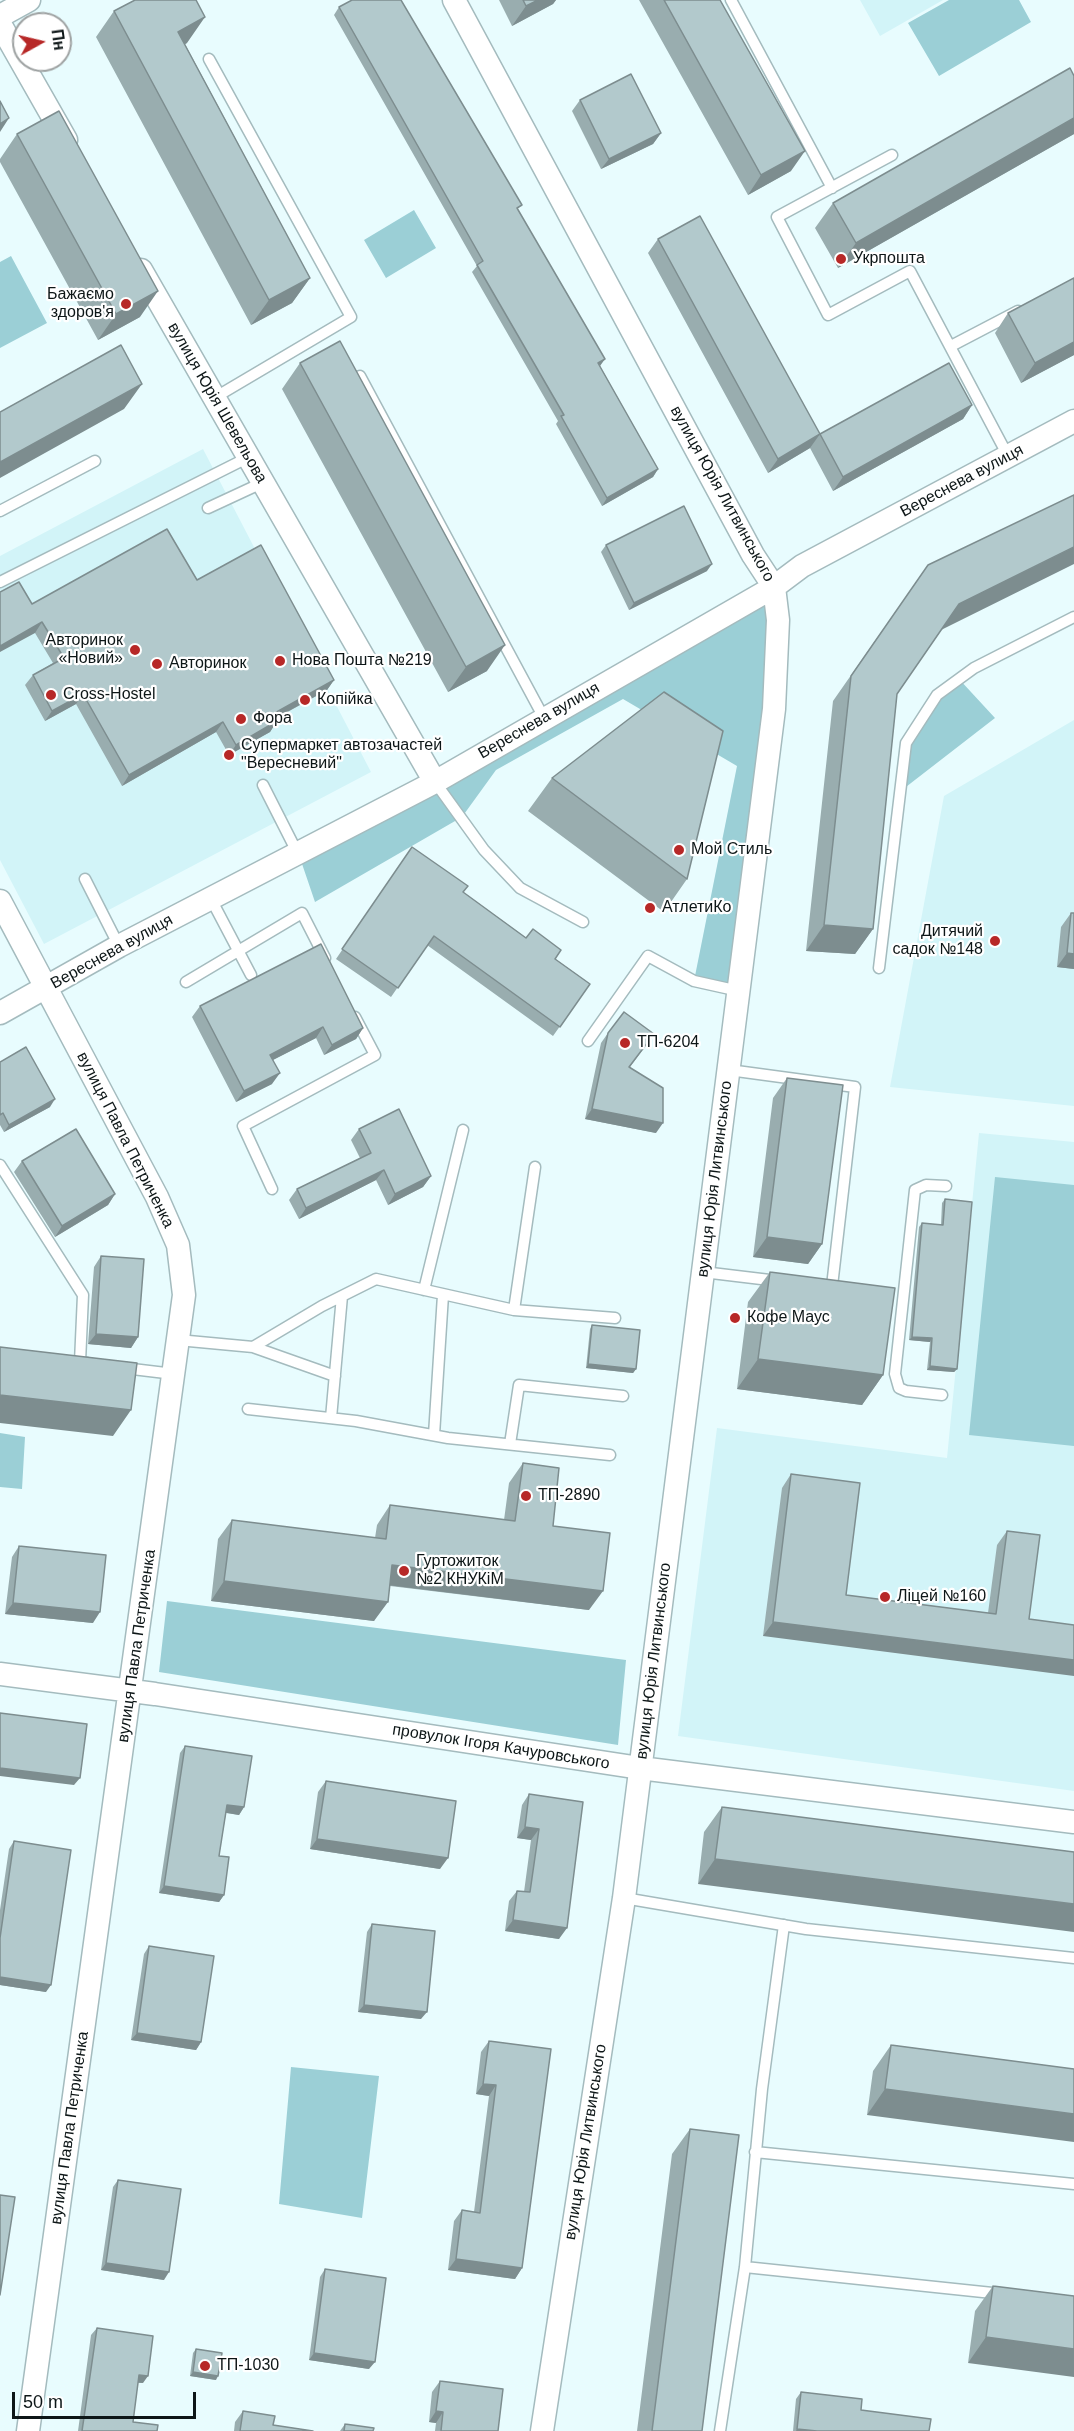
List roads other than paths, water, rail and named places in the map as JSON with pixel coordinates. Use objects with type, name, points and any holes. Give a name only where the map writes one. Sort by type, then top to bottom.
[{"type":"street","points":[[0,16],[29,0]]},
{"type":"street","name":"вулиця Юрія Литвинського","points":[[454,0],[753,555],[774,587],[778,620],[774,709],[624,1898],[542,2431]]},
{"type":"street","points":[[0,24],[78,160]]},
{"type":"street","name":"вулиця Юрія Шевельова","points":[[131,253],[435,782]]},
{"type":"street","name":"Вереснева вулиця","points":[[0,1013],[119,946],[435,782],[774,587],[802,567],[1074,421]]},
{"type":"street","name":"вулиця Павла Петриченка","points":[[0,901],[157,1197],[178,1245],[184,1295],[131,1692],[27,2431]]},
{"type":"street","name":"провулок Ігоря Качуровського","points":[[0,1674],[640,1768],[1074,1822]]},
{"type":"lane","points":[[731,0],[832,188]]},
{"type":"lane","points":[[209,59],[351,317],[214,398]]},
{"type":"lane","points":[[892,155],[777,217],[828,315],[910,271],[1008,456]]},
{"type":"lane","points":[[951,346],[1033,303]]},
{"type":"lane","points":[[360,376],[544,718]]},
{"type":"lane","points":[[0,582],[249,457]]},
{"type":"lane","points":[[0,511],[95,461]]},
{"type":"lane","points":[[208,508],[264,482]]},
{"type":"lane","points":[[879,968],[906,743],[937,695],[974,668],[1074,616]]},
{"type":"lane","points":[[435,782],[483,850],[520,888],[583,922]]},
{"type":"lane","points":[[263,785],[298,855]]},
{"type":"lane","points":[[85,879],[119,946]]},
{"type":"lane","points":[[211,899],[250,975]]},
{"type":"lane","points":[[186,982],[237,949],[302,913],[333,974]]},
{"type":"lane","points":[[588,1041],[648,956],[694,981],[739,990]]},
{"type":"lane","points":[[272,1189],[243,1126],[375,1055],[349,1004]]},
{"type":"lane","points":[[729,1070],[855,1087],[832,1286]]},
{"type":"lane","points":[[424,1290],[463,1130]]},
{"type":"lane","points":[[0,1165],[82,1295],[80,1362],[104,1365]]},
{"type":"lane","points":[[514,1310],[535,1167]]},
{"type":"lane","points":[[942,1395],[898,1388],[896,1382],[897,1291],[915,1190],[926,1185],[946,1186]]},
{"type":"lane","points":[[703,1272],[788,1282]]},
{"type":"lane","points":[[253,1347],[376,1279],[514,1310],[615,1318]]},
{"type":"lane","points":[[818,1285],[847,1287]]},
{"type":"lane","points":[[434,1435],[443,1295]]},
{"type":"lane","points":[[331,1418],[342,1296]]},
{"type":"lane","points":[[178,1340],[253,1347],[335,1376]]},
{"type":"lane","points":[[116,1367],[174,1374]]},
{"type":"lane","points":[[510,1444],[519,1385],[623,1396]]},
{"type":"lane","points":[[248,1409],[331,1418],[434,1435],[610,1455]]},
{"type":"lane","points":[[624,1898],[784,1925],[1074,1958]]},
{"type":"lane","points":[[720,2431],[745,2267],[755,2151],[784,1925]]},
{"type":"lane","points":[[755,2151],[1074,2184]]},
{"type":"lane","points":[[745,2267],[1015,2295]]},
{"type":"place","name":"Укрпошта","points":[[841,259]]},
{"type":"place","name":"Бажаємо здоров'я","points":[[126,304]]},
{"type":"place","name":"Авторинок «Новий»","points":[[135,650]]},
{"type":"place","name":"Нова Пошта №219","points":[[280,661]]},
{"type":"place","name":"Авторинок","points":[[157,664]]},
{"type":"place","name":"Cross-Hostel","points":[[51,695]]},
{"type":"place","name":"Копійка","points":[[305,700]]},
{"type":"place","name":"Фора","points":[[241,719]]},
{"type":"place","name":"Супермаркет автозачастей \"Вересневий\"","points":[[229,755]]},
{"type":"place","name":"Мой Стиль","points":[[679,850]]},
{"type":"place","name":"АтлетиКо","points":[[650,908]]},
{"type":"place","name":"Дитячий садок №148","points":[[995,941]]},
{"type":"place","name":"ТП-6204","points":[[625,1043]]},
{"type":"place","name":"Кофе Маус","points":[[735,1318]]},
{"type":"place","name":"ТП-2890","points":[[526,1496]]},
{"type":"place","name":"Гуртожиток №2 КНУКіМ","points":[[404,1571]]},
{"type":"place","name":"Ліцей №160","points":[[885,1597]]},
{"type":"place","name":"ТП-1030","points":[[205,2366]]}]
